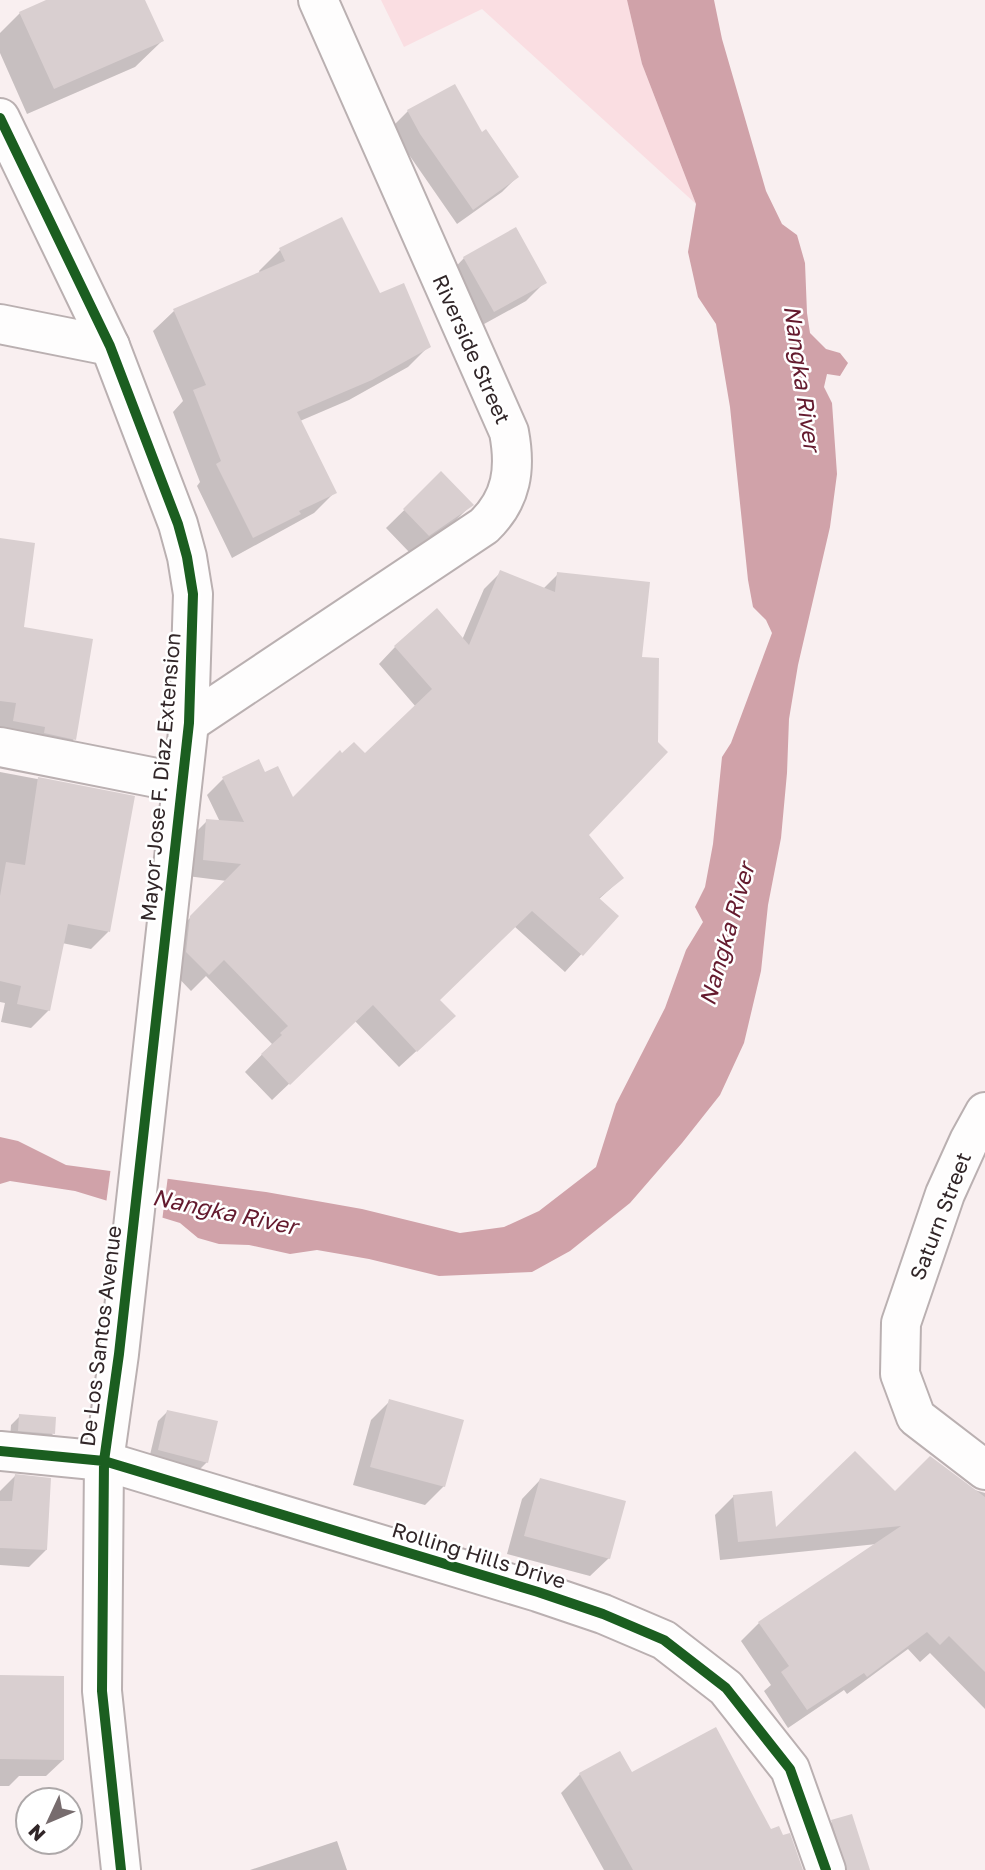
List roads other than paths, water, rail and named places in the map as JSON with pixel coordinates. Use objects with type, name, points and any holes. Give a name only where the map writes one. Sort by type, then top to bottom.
[{"type":"street","name":"Riverside Street","points":[[189,723],[484,526],[502,506],[511,482],[513,456],[509,432],[318,0]]},
{"type":"street","name":"Mayor Jose F. Diaz Extension","points":[[0,118],[110,345],[178,524],[187,557],[194,621],[189,723],[161,975]]},
{"type":"street","points":[[0,324],[110,345]]},
{"type":"street","points":[[0,747],[182,783]]},
{"type":"street","name":"De Los Santos Avenue","points":[[121,1870],[102,1691],[104,1461],[119,1354],[161,975]]},
{"type":"street","name":"Saturn Street","points":[[985,1112],[945,1194],[901,1323],[900,1374],[916,1417],[985,1470]]},
{"type":"street","name":"Rolling Hills Drive","points":[[0,1451],[104,1461],[538,1592],[603,1614],[664,1640],[726,1688],[790,1769],[826,1870]]},
{"type":"water","name":"Nangka River","points":[[627,0],[714,0],[722,39],[766,191],[782,224],[797,235],[805,263],[810,333],[826,349],[840,353],[848,363],[840,376],[827,374],[824,387],[832,403],[837,474],[830,527],[798,665],[789,719],[781,838],[768,905],[761,971],[744,1043],[720,1095],[630,1203],[570,1251],[532,1272],[439,1276],[317,1250],[290,1254],[249,1245],[219,1244],[198,1238],[180,1223],[75,1191],[10,1181],[0,1184],[0,1137],[18,1141],[66,1165],[266,1192],[362,1209],[460,1233],[504,1227],[539,1211],[596,1167],[616,1104],[665,1008],[686,950],[703,922],[695,907],[705,887],[713,844],[722,757],[731,743],[772,633],[766,620],[753,607],[730,407],[716,324],[698,297],[688,252],[696,204],[642,64]]}]
